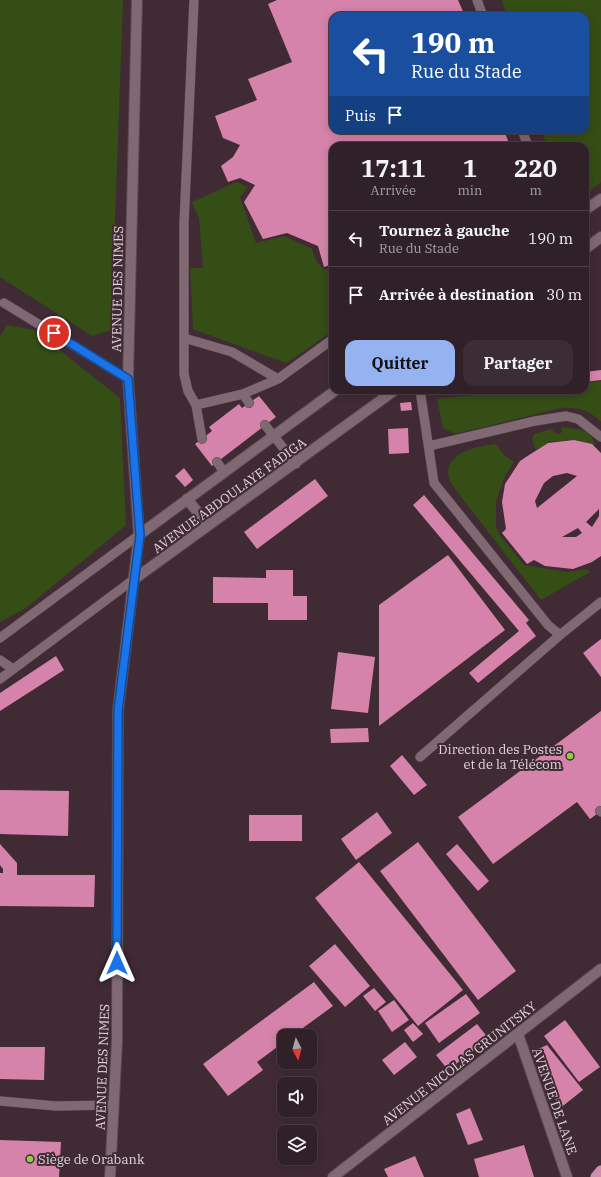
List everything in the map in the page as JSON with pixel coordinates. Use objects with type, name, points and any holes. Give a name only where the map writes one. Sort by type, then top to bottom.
[{"type":"highway","points":[[596,1177],[601,1171]]},
{"type":"street","name":"AVENUE DES NIMES","points":[[110,1177],[117,1041],[118,711],[133,580],[140,535],[128,379],[137,0]]},
{"type":"street","points":[[589,207],[601,199]]},
{"type":"street","points":[[589,246],[601,237]]},
{"type":"street","name":"AVENUE ABDOULAYE FADIGA","points":[[140,535],[331,394]]},
{"type":"street","name":"AVENUE ABDOULAYE FADIGA","points":[[133,580],[208,525],[296,464],[390,394]]},
{"type":"street","points":[[188,499],[208,525]]},
{"type":"street","name":"AVENUE NICOLAS GRUNITSKY","points":[[333,1177],[601,969]]},
{"type":"street","name":"AVENUE DE LANE","points":[[518,1034],[567,1177]]},
{"type":"lane","points":[[194,0],[184,224],[184,374],[188,391],[196,405],[202,439]]},
{"type":"lane","points":[[477,0],[482,12]]},
{"type":"lane","points":[[1,304],[128,379]]},
{"type":"lane","points":[[184,338],[232,352],[278,379]]},
{"type":"lane","points":[[196,405],[243,394],[278,379],[329,342]]},
{"type":"lane","points":[[243,394],[249,403]]},
{"type":"lane","points":[[421,394],[434,483],[548,625],[560,635]]},
{"type":"lane","points":[[429,446],[535,421],[566,416],[578,419],[601,437]]},
{"type":"lane","points":[[265,425],[296,464]]},
{"type":"lane","points":[[217,462],[224,472]]},
{"type":"lane","name":"AVENUE ABDOULAYE FADIGA","points":[[0,638],[140,535]]},
{"type":"lane","name":"AVENUE ABDOULAYE FADIGA","points":[[0,679],[133,580]]},
{"type":"lane","points":[[420,757],[560,635],[601,602]]},
{"type":"lane","points":[[0,660],[13,669]]},
{"type":"lane","points":[[0,1101],[56,1106],[114,1105]]},
{"type":"green space","points":[[0,0],[123,0],[111,330],[92,336],[0,277]]},
{"type":"green space","points":[[502,0],[601,0],[601,182],[589,191],[589,142],[546,142],[543,134],[589,134],[589,12],[506,12]]},
{"type":"green space","points":[[236,182],[248,187],[240,197],[256,243],[284,236],[312,249],[316,261],[324,270],[329,268],[329,334],[286,363],[193,329],[190,268],[203,268],[199,218],[192,202]]},
{"type":"green space","points":[[7,325],[34,330],[120,398],[126,525],[26,608],[0,622],[0,336]]},
{"type":"green space","points":[[601,381],[601,422],[583,410],[561,408],[455,434],[443,428],[437,399],[484,394],[589,394],[589,382]]},
{"type":"green space","points":[[562,427],[587,432],[591,435],[595,445],[574,440],[549,442],[536,450],[532,439],[534,434],[552,429],[554,433],[559,434],[562,432]]},
{"type":"green space","points":[[496,444],[503,454],[514,462],[505,476],[496,501],[496,525],[498,533],[524,565],[567,572],[587,569],[590,572],[541,600],[455,489],[449,479],[448,469],[451,462],[457,457],[464,452],[481,446]]},
{"type":"building","points":[[277,0],[458,0],[463,12],[329,12],[329,134],[506,134],[508,142],[329,142],[329,265],[324,267],[318,246],[287,233],[263,239],[244,202],[255,185],[240,178],[228,182],[221,166],[233,157],[240,145],[223,138],[215,116],[257,100],[248,79],[292,62],[268,4]]},
{"type":"building","points":[[601,370],[601,380],[589,382],[589,372]]},
{"type":"building","points":[[259,396],[276,417],[212,466],[195,444],[212,431],[209,427],[239,404],[242,408]]},
{"type":"building","points":[[411,402],[412,410],[401,411],[400,403]]},
{"type":"building","points":[[408,428],[409,453],[389,454],[388,429]]},
{"type":"building","points":[[574,440],[592,444],[601,453],[601,556],[592,562],[573,569],[545,566],[534,560],[527,564],[502,533],[506,529],[502,502],[505,484],[520,461],[548,443]],"holes":[[[567,473],[577,476],[537,508],[535,501],[544,483],[553,476]],[[599,509],[599,516],[592,527],[586,522]],[[578,528],[582,533],[576,537],[562,537]]]},
{"type":"building","points":[[184,468],[193,480],[185,487],[175,476]]},
{"type":"building","points":[[315,479],[328,496],[257,549],[244,532]]},
{"type":"building","points":[[424,495],[529,620],[526,623],[536,636],[478,683],[469,673],[519,631],[413,505]]},
{"type":"building","points":[[448,555],[505,630],[379,726],[379,605]]},
{"type":"building","points":[[266,570],[293,570],[293,596],[307,596],[307,620],[268,620],[268,603],[213,603],[213,577],[266,578]]},
{"type":"building","points":[[601,639],[601,677],[583,653]]},
{"type":"building","points":[[338,652],[375,657],[368,713],[331,709]]},
{"type":"building","points":[[56,656],[64,670],[0,711],[0,693]]},
{"type":"building","name":"Direction des Postes et de la Télécom","points":[[601,711],[601,811],[590,819],[577,802],[493,864],[458,817]]},
{"type":"building","points":[[368,728],[369,742],[331,743],[330,729]]},
{"type":"building","points":[[402,755],[427,785],[414,795],[390,766]]},
{"type":"building","points":[[0,790],[69,791],[68,836],[0,834]]},
{"type":"building","points":[[377,812],[392,833],[356,860],[341,839]]},
{"type":"building","points":[[249,815],[302,815],[302,841],[249,841]]},
{"type":"building","points":[[418,842],[516,971],[478,1000],[380,871]]},
{"type":"building","points":[[0,844],[17,863],[17,875],[95,875],[94,907],[0,906],[0,873],[3,873],[3,869],[0,865]]},
{"type":"building","points":[[457,844],[489,881],[478,891],[446,854]]},
{"type":"building","points":[[359,862],[463,990],[418,1026],[315,898]]},
{"type":"building","points":[[335,944],[370,986],[345,1007],[309,966]]},
{"type":"building","points":[[314,982],[333,1006],[302,1029],[277,1029],[277,1047],[257,1062],[263,1070],[228,1096],[203,1064]]},
{"type":"building","points":[[374,988],[386,1002],[375,1011],[363,996]]},
{"type":"building","points":[[466,994],[480,1013],[439,1043],[425,1023]]},
{"type":"building","points":[[394,1000],[409,1020],[392,1032],[378,1011]]},
{"type":"building","points":[[565,1020],[600,1067],[579,1082],[544,1036]]},
{"type":"building","points":[[413,1023],[423,1034],[413,1042],[404,1030]]},
{"type":"building","points":[[477,1024],[489,1039],[448,1070],[436,1055]]},
{"type":"building","points":[[405,1042],[417,1057],[394,1075],[382,1060]]},
{"type":"building","points":[[547,1045],[583,1090],[559,1109],[538,1049]]},
{"type":"building","points":[[0,1047],[45,1047],[44,1080],[0,1079]]},
{"type":"building","points":[[470,1108],[483,1140],[468,1145],[456,1114]]},
{"type":"building","name":"Siège de Orabank","points":[[0,1140],[61,1142],[59,1177],[0,1177]]},
{"type":"building","points":[[524,1145],[534,1177],[479,1177],[474,1159]]},
{"type":"building","points":[[415,1156],[424,1177],[388,1177],[384,1169]]},
{"type":"place","name":"Direction des Postes et de la Télécom","points":[[570,756]]},
{"type":"place","name":"Siège de Orabank","points":[[30,1159]]},
{"type":"route","points":[[54,333],[128,379],[140,535],[133,580],[118,711],[117,963]]}]
